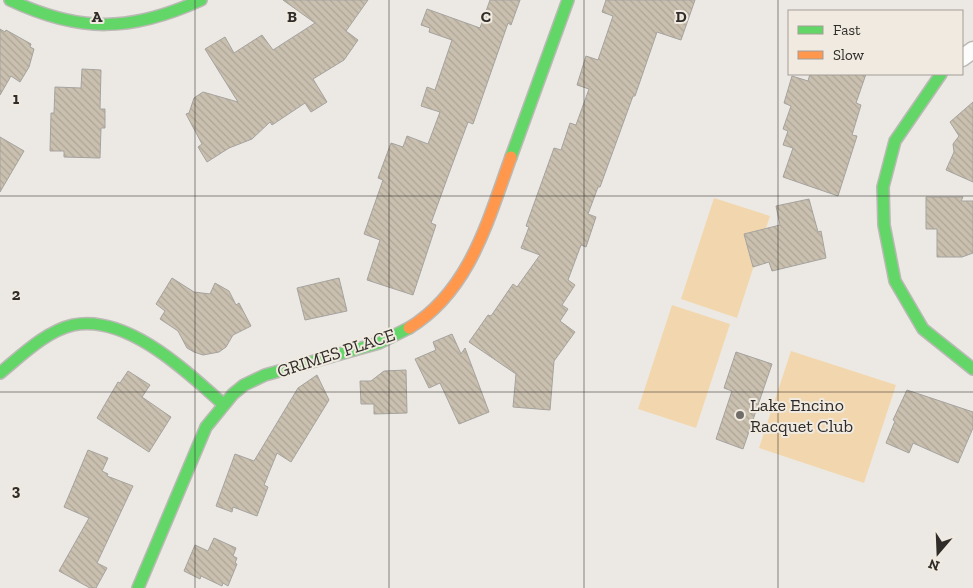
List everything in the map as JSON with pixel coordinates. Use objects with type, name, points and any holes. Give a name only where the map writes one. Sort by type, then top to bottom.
[{"type":"street","points":[[10,0],[54,19],[107,28],[144,22],[180,11],[201,0]]},
{"type":"street","name":"GRIMES PLACE","points":[[138,588],[206,427],[222,404],[243,386],[280,370],[392,338],[421,321],[451,293],[476,251],[568,0]]},
{"type":"street","points":[[940,75],[895,140],[883,187],[884,225],[895,281],[923,329],[973,369]]},
{"type":"street","points":[[0,373],[32,348],[71,325],[101,325],[136,338],[173,360],[222,404]]},
{"type":"shaded area","points":[[714,198],[770,216],[737,318],[681,299]]},
{"type":"shaded area","points":[[672,305],[730,324],[696,428],[638,409]]},
{"type":"shaded area","points":[[791,351],[896,385],[864,483],[759,448]]},
{"type":"building","points":[[283,0],[368,0],[346,31],[358,40],[344,60],[313,79],[327,102],[311,112],[305,103],[272,125],[270,122],[252,139],[229,148],[207,162],[198,147],[202,144],[186,114],[189,113],[194,98],[203,92],[238,102],[205,49],[225,37],[234,53],[262,35],[273,50],[315,23]]},
{"type":"building","points":[[490,0],[520,0],[511,25],[508,23],[473,124],[468,122],[448,176],[431,223],[436,225],[413,295],[367,280],[380,240],[364,234],[383,180],[378,178],[391,143],[403,147],[407,136],[428,144],[440,112],[421,106],[427,87],[435,90],[452,40],[429,32],[430,28],[421,25],[427,9],[480,28]]},
{"type":"building","points":[[606,0],[695,0],[681,40],[657,32],[635,96],[633,96],[600,187],[598,187],[588,214],[596,217],[586,247],[581,245],[568,280],[575,285],[562,305],[568,309],[560,321],[575,332],[554,361],[550,410],[513,407],[516,374],[469,342],[488,315],[491,316],[513,284],[517,287],[540,255],[521,248],[529,227],[526,226],[554,148],[561,150],[570,123],[576,125],[589,89],[577,85],[586,56],[598,60],[613,16],[602,12]]},
{"type":"building","points":[[0,29],[5,32],[6,30],[31,44],[30,47],[34,49],[29,67],[20,82],[11,76],[0,95]]},
{"type":"building","points":[[82,69],[101,70],[100,109],[105,109],[105,128],[101,128],[100,158],[64,157],[64,151],[50,151],[51,113],[54,113],[55,87],[81,88]]},
{"type":"building","points":[[810,75],[866,75],[856,103],[861,105],[852,135],[857,136],[838,196],[783,177],[793,148],[783,145],[788,131],[783,129],[791,106],[784,103],[792,76],[808,81]]},
{"type":"building","points":[[973,102],[973,182],[946,170],[954,152],[953,144],[959,136],[950,122]]},
{"type":"building","points":[[0,137],[24,151],[0,192]]},
{"type":"building","points":[[926,197],[963,197],[961,201],[973,201],[973,253],[962,257],[937,257],[937,229],[926,229]]},
{"type":"building","points":[[809,199],[818,232],[821,231],[826,258],[772,271],[769,262],[753,267],[744,234],[780,225],[776,206]]},
{"type":"building","points":[[172,278],[194,292],[210,294],[215,283],[229,291],[236,305],[239,303],[251,326],[233,335],[226,347],[219,352],[203,355],[187,348],[178,331],[160,319],[165,311],[156,304]]},
{"type":"building","points":[[339,278],[347,311],[305,320],[297,288]]},
{"type":"building","points":[[452,334],[461,354],[465,348],[489,412],[459,424],[440,383],[429,388],[415,359],[436,350],[433,342]]},
{"type":"building","name":"Lake Encino Racquet Club","points":[[736,352],[772,364],[743,449],[716,439],[732,391],[724,388]]},
{"type":"building","points":[[406,370],[407,413],[374,414],[374,404],[361,404],[360,381],[371,381],[384,371]]},
{"type":"building","points":[[128,371],[150,385],[142,397],[171,417],[149,452],[97,418],[118,382],[120,383]]},
{"type":"building","points":[[317,375],[329,400],[291,462],[277,453],[264,485],[268,487],[257,516],[233,507],[232,512],[216,506],[235,454],[254,461],[298,388]]},
{"type":"building","points":[[907,390],[973,412],[973,428],[958,463],[913,443],[909,453],[886,443],[895,421],[893,420]]},
{"type":"building","points":[[88,450],[108,458],[102,471],[108,474],[107,476],[133,486],[97,563],[107,568],[96,588],[90,588],[59,571],[89,518],[64,507]]},
{"type":"building","points":[[214,538],[236,548],[233,556],[237,558],[235,563],[237,564],[228,586],[223,583],[222,586],[201,576],[200,579],[184,571],[195,545],[208,551]]},
{"type":"traffic: fast","points":[[10,0],[35,11],[60,18],[83,23],[106,24],[128,23],[151,18],[176,11],[201,0]]},
{"type":"traffic: fast","points":[[511,157],[568,0]]},
{"type":"traffic: fast","points":[[940,75],[895,141],[883,187],[884,225],[895,281],[923,329],[973,369]]},
{"type":"traffic: fast","points":[[0,373],[34,345],[53,333],[73,325],[93,324],[114,328],[134,336],[154,348],[192,376],[223,404]]},
{"type":"traffic: fast","points":[[138,588],[206,427],[233,394],[244,385],[265,375],[379,343],[409,328]]},
{"type":"traffic: slow","points":[[409,328],[430,313],[447,295],[462,274],[485,229],[511,157]]},
{"type":"place","name":"Lake Encino Racquet Club","points":[[740,415]]}]
